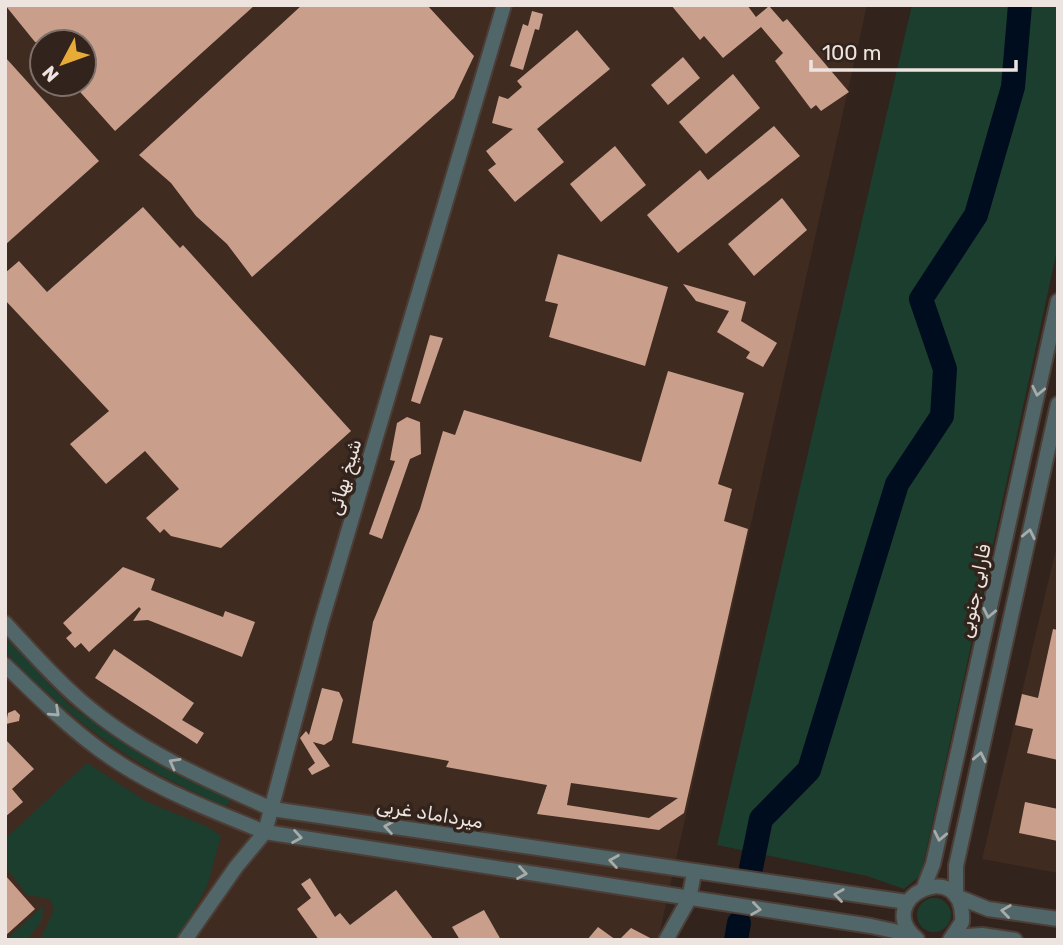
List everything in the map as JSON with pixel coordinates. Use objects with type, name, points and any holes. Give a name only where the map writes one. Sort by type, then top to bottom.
[{"type":"street","name":"شیخ بهائی","points":[[185,940],[236,867],[265,832],[321,623],[503,5]]},
{"type":"street","name":"فارابی جنوبی","points":[[924,887],[933,864],[1058,301]]},
{"type":"street","points":[[952,938],[959,930],[963,912],[956,896],[956,866],[1058,404]]},
{"type":"street","name":"میرداماد غربی","points":[[5,623],[80,700],[132,740],[197,776],[272,809],[694,873],[907,902]]},
{"type":"street","points":[[5,665],[64,721],[119,763],[186,799],[265,832],[689,899],[914,938]]},
{"type":"street","points":[[666,940],[689,899],[694,873]]},
{"type":"street","points":[[914,938],[905,919],[907,902],[924,887],[941,887],[988,909],[1058,919]]},
{"type":"street","points":[[952,938],[982,935],[1015,940]]},
{"type":"shaded area","points":[[5,5],[867,5],[658,940],[5,940]]},
{"type":"shaded area","points":[[1058,541],[1058,873],[982,859]]},
{"type":"green space","points":[[912,5],[1058,5],[1058,246],[921,875],[904,889],[867,876],[717,845]]},
{"type":"green space","points":[[5,637],[69,705],[156,763],[228,797],[230,802],[225,806],[163,777],[106,741],[79,721],[29,676],[5,651]]},
{"type":"green space","points":[[87,763],[147,802],[208,827],[221,836],[207,886],[177,940],[40,940],[54,910],[50,899],[27,895],[5,866],[5,839]]},
{"type":"green space","points":[[934,898],[946,903],[951,915],[946,927],[934,932],[922,927],[917,915],[922,903]]},
{"type":"green space","points":[[43,906],[42,920],[27,940],[6,940]]},
{"type":"building","points":[[5,5],[255,5],[115,131],[86,98],[98,98],[98,28],[28,28],[28,33]]},
{"type":"building","points":[[302,5],[427,5],[474,56],[454,98],[252,277],[227,244],[196,216],[171,183],[139,155]]},
{"type":"building","points":[[671,5],[747,5],[756,17],[769,6],[783,22],[787,19],[849,92],[821,111],[816,105],[811,109],[775,61],[783,53],[761,27],[723,58],[704,36],[700,40]]},
{"type":"building","points":[[532,11],[543,14],[539,30],[535,29],[523,70],[510,66],[523,24],[528,26]]},
{"type":"building","points":[[577,30],[610,69],[537,129],[564,162],[515,202],[488,170],[496,164],[486,151],[513,129],[492,123],[499,96],[508,99],[522,87],[517,81]]},
{"type":"building","points":[[5,57],[28,82],[28,98],[42,98],[99,161],[5,245]]},
{"type":"building","points":[[683,57],[700,78],[668,105],[651,85]]},
{"type":"building","points":[[733,74],[760,108],[706,154],[679,122]]},
{"type":"building","points":[[774,126],[800,156],[678,253],[647,215],[700,170],[708,180]]},
{"type":"building","points":[[615,146],[646,185],[601,222],[570,184]]},
{"type":"building","points":[[782,198],[807,230],[754,276],[728,244]]},
{"type":"building","points":[[143,207],[180,248],[183,245],[351,431],[221,548],[171,536],[164,529],[160,533],[146,518],[179,489],[145,451],[106,484],[70,444],[109,411],[5,300],[5,273],[19,261],[47,292]]},
{"type":"building","points":[[558,254],[668,287],[645,366],[549,337],[558,304],[545,301]]},
{"type":"building","points":[[683,284],[746,302],[741,321],[777,343],[763,367],[746,358],[750,352],[717,332],[729,311],[696,301]]},
{"type":"building","points":[[430,335],[443,338],[420,404],[411,401]]},
{"type":"building","points":[[668,371],[744,393],[718,484],[732,489],[724,521],[748,529],[684,813],[659,830],[537,814],[547,785],[446,767],[449,761],[352,743],[373,622],[420,509],[443,431],[455,435],[464,410],[641,462]],"holes":[[[571,783],[678,798],[649,818],[567,805]]]},
{"type":"building","points":[[407,417],[420,422],[421,454],[410,459],[382,539],[369,534],[395,461],[390,460],[397,423]]},
{"type":"building","points":[[123,567],[155,579],[151,590],[223,617],[225,611],[255,622],[242,657],[148,620],[133,621],[141,609],[139,607],[89,652],[81,643],[75,648],[66,638],[72,633],[63,623]]},
{"type":"building","points":[[1053,629],[1058,630],[1058,760],[1027,753],[1033,729],[1015,725],[1022,694],[1038,698]]},
{"type":"building","points":[[114,649],[194,703],[182,720],[204,733],[197,744],[95,678]]},
{"type":"building","points":[[322,688],[339,692],[343,700],[332,740],[324,745],[313,742],[330,766],[312,775],[308,769],[315,763],[300,738],[306,731],[309,735]]},
{"type":"building","points":[[15,710],[20,715],[19,721],[6,724],[8,713]]},
{"type":"building","points":[[5,739],[34,769],[12,789],[23,802],[5,817]]},
{"type":"building","points":[[1025,802],[1058,809],[1058,841],[1019,833]]},
{"type":"building","points":[[5,875],[35,909],[5,936]]},
{"type":"building","points":[[310,878],[335,917],[340,913],[350,925],[396,890],[434,940],[319,940],[297,909],[311,898],[301,884]]},
{"type":"building","points":[[484,910],[501,940],[460,940],[452,927]]},
{"type":"building","points":[[598,927],[616,940],[587,940]]},
{"type":"building","points":[[631,928],[654,940],[619,940]]},
{"type":"waterway","points":[[751,868],[761,819],[809,770],[897,484],[942,416],[945,369],[921,299],[976,215],[1013,87],[1020,5]]},
{"type":"waterway","points":[[736,940],[739,923]]}]
